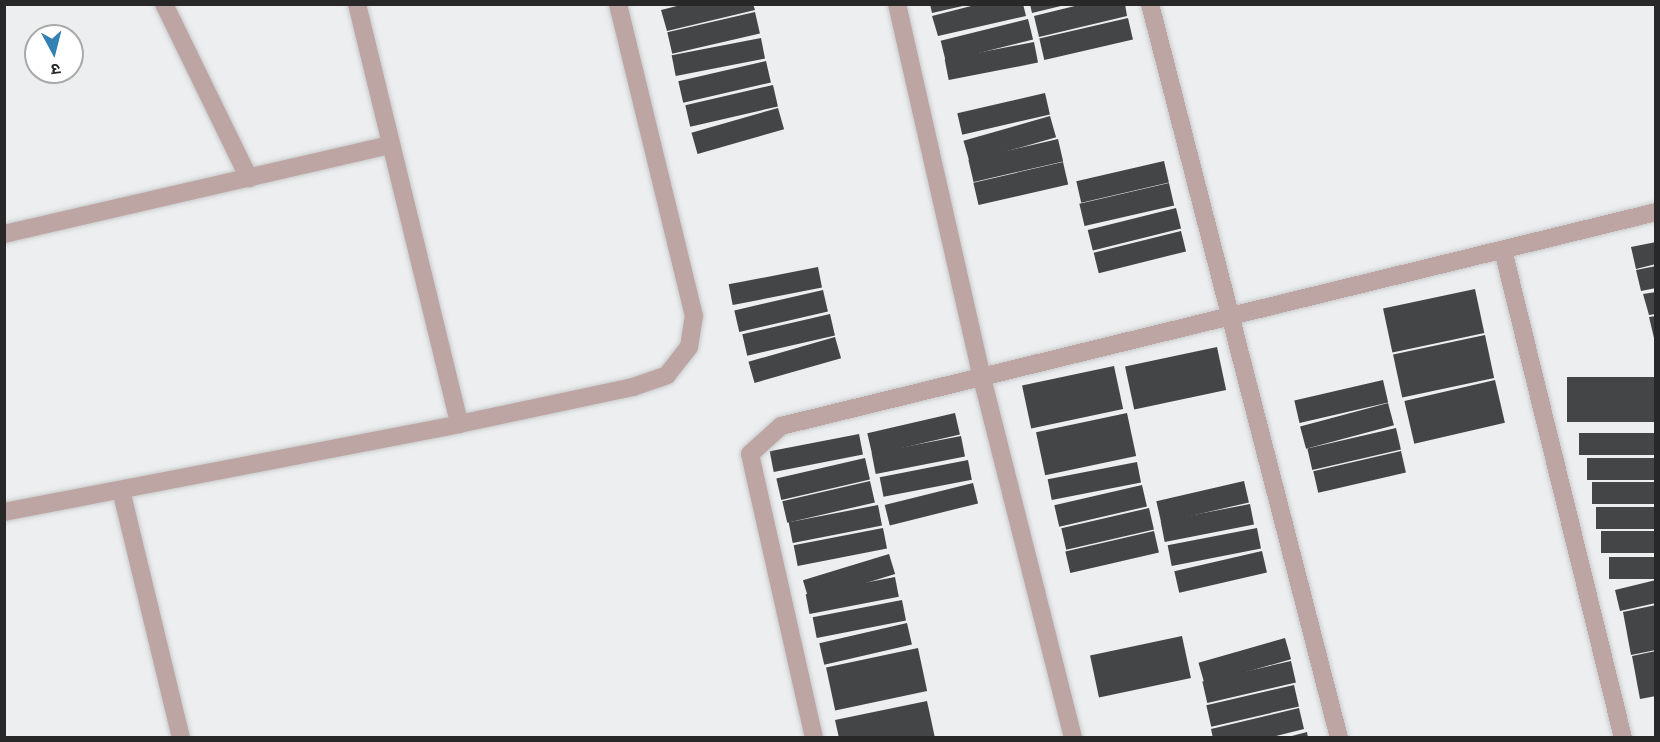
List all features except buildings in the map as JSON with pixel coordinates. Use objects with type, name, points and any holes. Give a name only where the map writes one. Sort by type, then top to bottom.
[{"type":"street","points":[[164,4],[249,178]]},
{"type":"street","points":[[357,4],[459,424]]},
{"type":"street","points":[[4,512],[459,424],[633,387],[667,375],[689,346],[694,316],[618,4]]},
{"type":"street","points":[[897,4],[982,378],[1073,738]]},
{"type":"street","points":[[1150,4],[1339,738]]},
{"type":"street","points":[[4,234],[391,145]]},
{"type":"street","points":[[814,738],[750,454],[781,426],[1656,212]]},
{"type":"street","points":[[1503,250],[1623,738]]},
{"type":"street","points":[[121,490],[181,738]]}]
